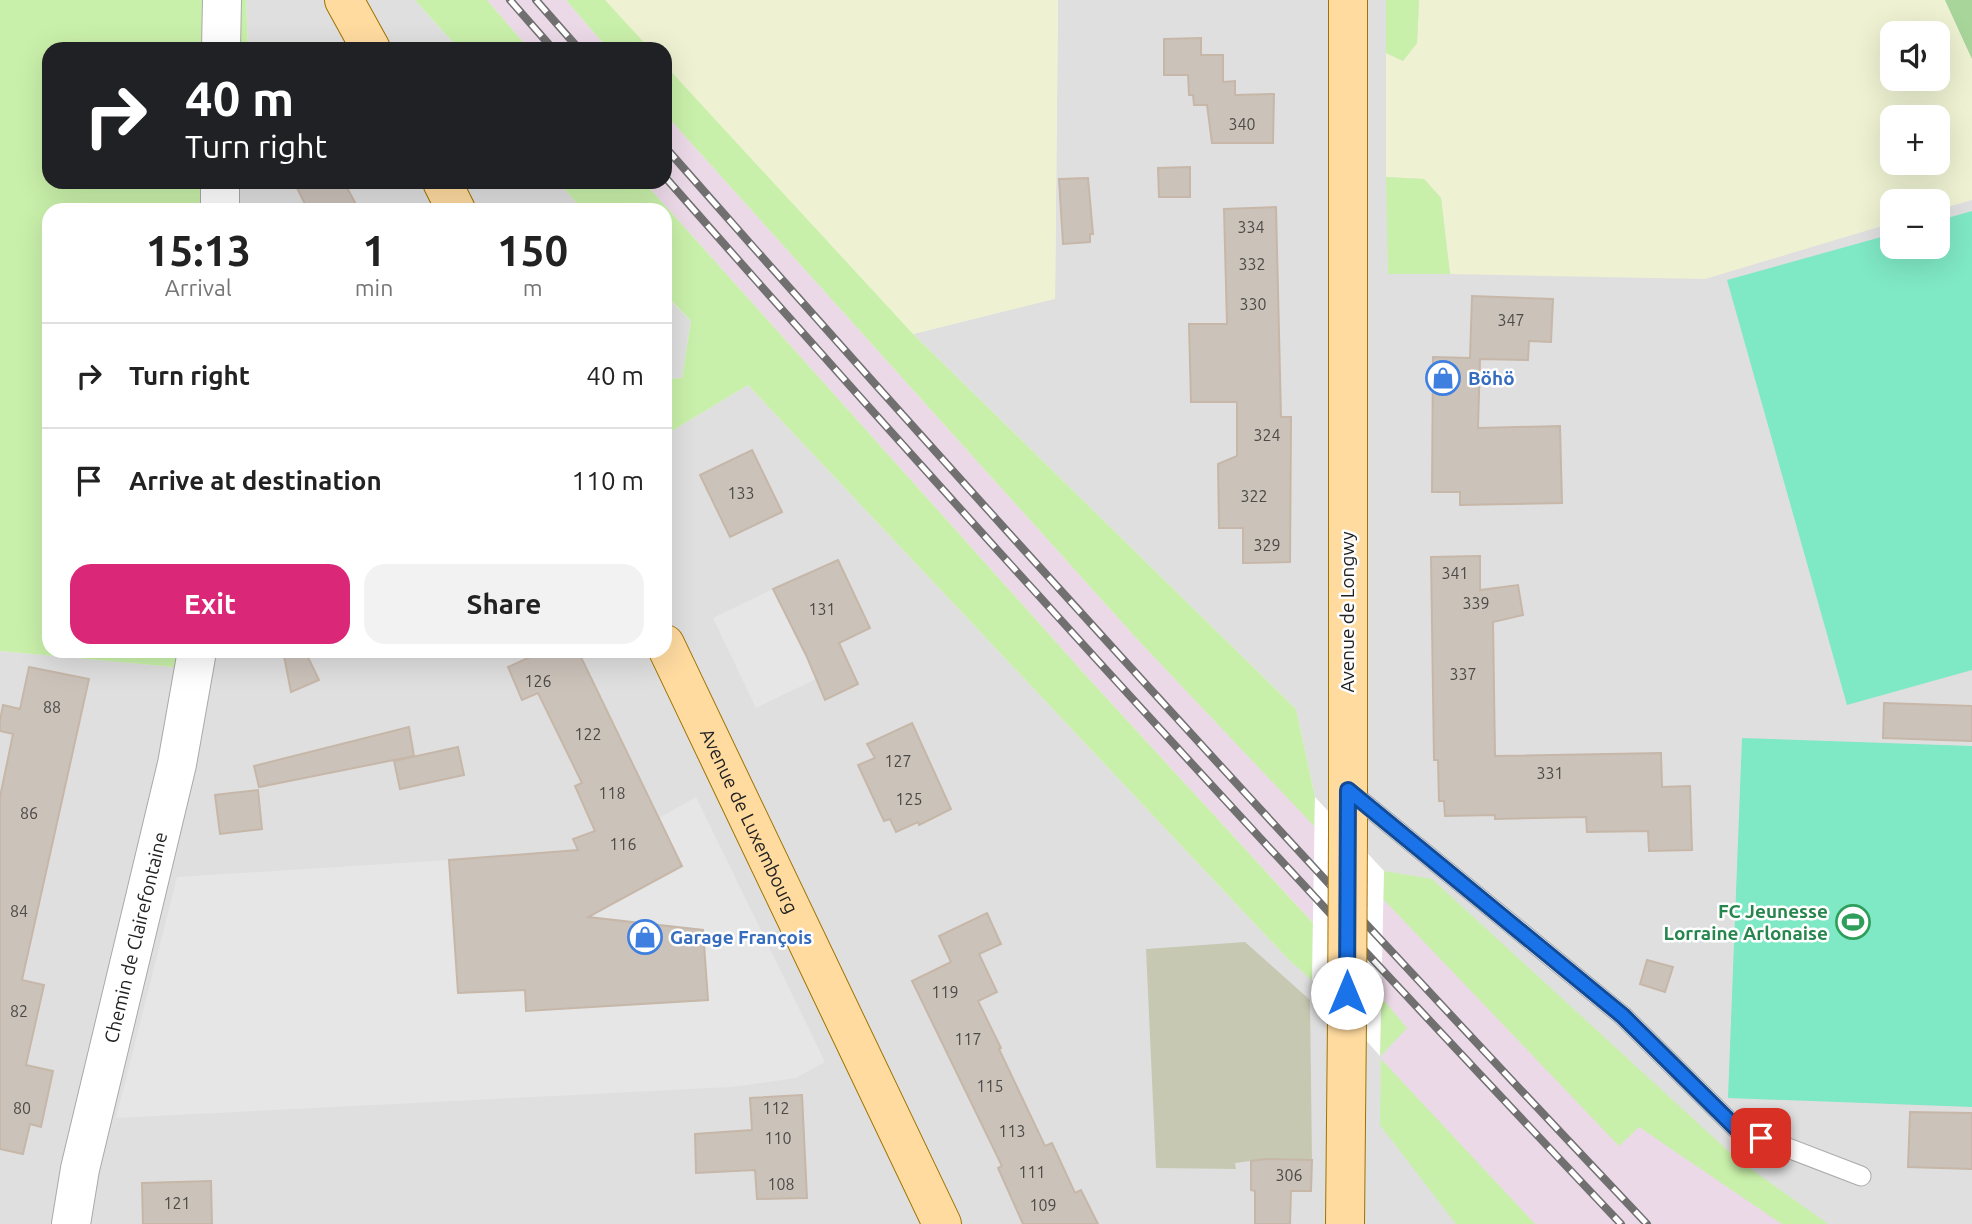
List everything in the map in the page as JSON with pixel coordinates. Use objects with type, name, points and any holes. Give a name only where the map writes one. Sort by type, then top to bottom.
[{"type":"main road","points":[[344,0],[367,42]]},
{"type":"main road","name":"Avenue de Longwy","points":[[1346,1224],[1348,0]]},
{"type":"main road","name":"Avenue de Luxembourg","points":[[672,658],[942,1224]]},
{"type":"street","points":[[221,42],[222,0]]},
{"type":"street","name":"Chemin de Clairefontaine","points":[[71,1224],[80,1169],[177,764],[196,658]]},
{"type":"lane","points":[[1348,790],[1623,1016],[1736,1128],[1861,1176]]},
{"type":"shaded area","points":[[246,0],[415,0],[453,42],[248,42]]},
{"type":"shaded area","points":[[487,0],[566,0],[602,42],[523,42]]},
{"type":"shaded area","points":[[605,0],[1058,0],[1055,299],[913,334],[672,73],[672,42],[644,42]]},
{"type":"shaded area","points":[[1058,0],[1972,0],[1972,1224],[0,1224],[0,651],[42,655],[42,658],[76,658],[195,669],[196,658],[672,658],[672,431],[748,385],[1289,960],[1312,979],[1315,797],[1296,709],[913,334],[1055,298]]},
{"type":"shaded area","points":[[1419,0],[1945,0],[1972,59],[1972,200],[1950,206],[1950,189],[1880,189],[1880,227],[1705,279],[1450,274],[1441,198],[1424,179],[1386,177],[1386,53],[1403,61],[1417,43]]},
{"type":"shaded area","points":[[672,122],[1137,639],[1619,1146],[1639,1127],[1782,1224],[1535,1224],[1381,1059],[1407,1028],[1381,997],[1090,680],[672,213],[672,203],[663,203],[650,189],[672,189]]},
{"type":"shaded area","points":[[235,189],[564,189],[577,203],[235,203]]},
{"type":"shaded area","points":[[672,302],[691,321],[682,378],[672,379]]},
{"type":"shaded area","points":[[773,589],[816,679],[756,708],[713,618]]},
{"type":"shaded area","points":[[696,797],[825,1062],[796,1078],[731,1087],[116,1118],[177,877],[449,860],[458,993],[525,990],[527,1011],[707,999],[703,930],[595,917],[592,885],[682,866],[659,818]]},
{"type":"shaded area","points":[[1245,942],[1310,1000],[1312,1160],[1266,1159],[1235,1163],[1236,1169],[1156,1168],[1146,949]]},
{"type":"green space","points":[[0,0],[246,0],[248,42],[42,42],[42,189],[235,189],[235,203],[42,203],[42,655],[0,651]]},
{"type":"green space","points":[[415,0],[487,0],[523,42],[453,42]]},
{"type":"green space","points":[[566,0],[605,0],[644,42],[602,42]]},
{"type":"green space","points":[[1386,0],[1419,0],[1417,43],[1403,61],[1386,53]]},
{"type":"green space","points":[[1945,0],[1972,0],[1972,59]]},
{"type":"green space","points":[[672,73],[913,334],[1296,709],[1315,797],[1314,826],[1137,639],[672,122]]},
{"type":"green space","points":[[1386,177],[1424,179],[1441,198],[1450,274],[1388,274]]},
{"type":"green space","points":[[564,189],[650,189],[663,203],[577,203]]},
{"type":"green space","points":[[1972,211],[1972,670],[1847,705],[1727,280],[1880,237],[1880,259],[1950,259],[1950,217]]},
{"type":"green space","points":[[672,213],[1090,680],[1313,923],[1312,980],[1289,960],[748,385],[672,431],[672,379],[682,378],[691,321],[672,301]]},
{"type":"green space","points":[[76,658],[196,658],[195,669]]},
{"type":"green space","name":"FC Jeunesse Lorraine Arlonaise","points":[[1742,738],[1972,746],[1972,1107],[1728,1098]]},
{"type":"green space","points":[[1384,871],[1432,879],[1737,1159],[1828,1224],[1782,1224],[1639,1127],[1619,1146],[1383,899]]},
{"type":"green space","points":[[1381,997],[1407,1028],[1380,1056]]},
{"type":"green space","points":[[1381,1059],[1535,1224],[1456,1224],[1380,1125]]},
{"type":"pier","points":[[1315,797],[1384,871],[1380,1056],[1312,980]]},
{"type":"building","points":[[1201,38],[1201,55],[1223,55],[1223,82],[1235,81],[1235,95],[1274,94],[1273,143],[1212,143],[1207,105],[1194,105],[1193,95],[1189,95],[1188,75],[1164,75],[1164,39]]},
{"type":"building","points":[[1190,167],[1190,197],[1159,197],[1158,168]]},
{"type":"building","points":[[1088,178],[1093,234],[1090,234],[1090,242],[1063,244],[1059,179]]},
{"type":"building","points":[[298,189],[348,189],[355,203],[304,203]]},
{"type":"building","points":[[1276,207],[1281,417],[1291,417],[1290,562],[1243,563],[1243,528],[1219,528],[1218,464],[1237,456],[1237,402],[1191,402],[1189,324],[1227,324],[1224,209]]},
{"type":"building","points":[[1472,296],[1553,299],[1551,342],[1529,341],[1528,360],[1480,359],[1478,428],[1560,426],[1562,503],[1460,505],[1460,492],[1432,492],[1433,357],[1470,358]]},
{"type":"building","points":[[752,450],[782,512],[730,537],[700,475]]},
{"type":"building","points":[[1480,556],[1480,590],[1518,585],[1523,615],[1493,622],[1495,756],[1661,753],[1662,787],[1690,786],[1692,850],[1649,851],[1648,831],[1587,832],[1586,817],[1495,819],[1495,815],[1445,816],[1444,801],[1439,801],[1438,760],[1434,760],[1431,557]]},
{"type":"building","points":[[838,560],[870,628],[839,643],[858,684],[825,700],[773,589]]},
{"type":"building","points":[[284,658],[308,658],[319,680],[291,692]]},
{"type":"building","points":[[528,658],[581,658],[682,866],[588,917],[703,930],[708,1000],[526,1011],[525,990],[458,993],[449,860],[578,850],[573,839],[595,831],[575,786],[582,783],[538,693],[522,700],[508,667]]},
{"type":"building","points":[[29,667],[89,679],[22,980],[44,985],[26,1065],[53,1071],[41,1127],[30,1124],[23,1154],[0,1149],[0,797],[13,734],[0,731],[0,720],[3,705],[20,709]]},
{"type":"building","points":[[1884,703],[1972,706],[1972,741],[1883,738]]},
{"type":"building","points":[[912,723],[951,809],[919,825],[918,822],[896,832],[890,819],[884,821],[858,765],[875,758],[867,744]]},
{"type":"building","points":[[409,727],[414,756],[259,787],[254,766]]},
{"type":"building","points":[[458,747],[464,775],[400,789],[394,761]]},
{"type":"building","points":[[258,790],[262,829],[220,834],[215,795]]},
{"type":"building","points":[[987,913],[1001,944],[979,954],[997,992],[978,1001],[1045,1146],[1052,1143],[1075,1193],[1081,1190],[1098,1224],[1023,1224],[998,1168],[1002,1166],[912,981],[951,962],[939,936]]},
{"type":"building","points":[[1647,960],[1673,967],[1665,992],[1640,984]]},
{"type":"building","points":[[802,1095],[807,1198],[757,1199],[755,1170],[696,1173],[695,1134],[752,1130],[750,1098]]},
{"type":"building","points":[[1910,1112],[1972,1113],[1972,1169],[1908,1167]]},
{"type":"building","points":[[1312,1160],[1311,1191],[1291,1191],[1290,1224],[1255,1224],[1251,1161]]},
{"type":"building","points":[[211,1181],[212,1224],[143,1224],[142,1183]]},
{"type":"railway","points":[[510,0],[547,42]]},
{"type":"railway","points":[[536,0],[573,42]]},
{"type":"railway","points":[[672,155],[1151,690],[1647,1224]]},
{"type":"railway","points":[[672,185],[1138,705],[1378,966],[1621,1224]]},
{"type":"place","name":"Böhö","points":[[1443,378]]},
{"type":"place","name":"FC Jeunesse Lorraine Arlonaise","points":[[1853,922]]},
{"type":"place","name":"Garage François","points":[[645,937]]},
{"type":"route","points":[[1347,993],[1348,790],[1623,1016],[1736,1128],[1761,1138]]}]
